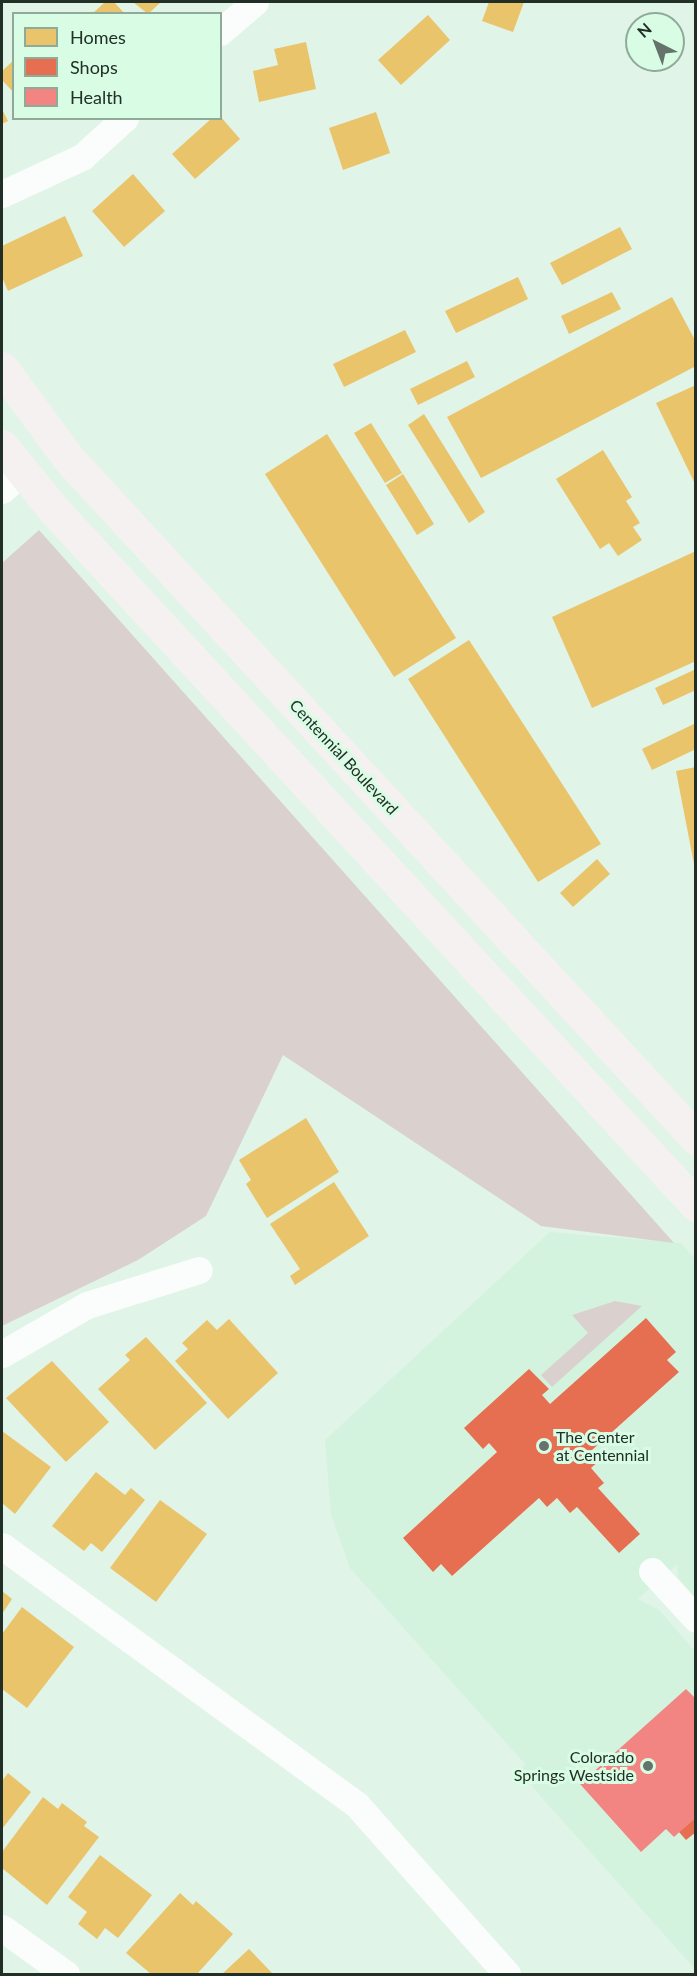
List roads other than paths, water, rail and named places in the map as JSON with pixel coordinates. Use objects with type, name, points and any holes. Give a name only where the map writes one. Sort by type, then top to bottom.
[{"type":"main road","name":"Centennial Boulevard","points":[[2,368],[68,458],[696,1138]]},
{"type":"main road","points":[[2,446],[11,481],[696,1205]]},
{"type":"street","points":[[222,30],[255,2]]},
{"type":"street","points":[[2,194],[82,157],[123,120]]},
{"type":"street","points":[[2,1354],[87,1305],[199,1270]]},
{"type":"street","points":[[2,1546],[357,1805],[507,1974]]},
{"type":"street","points":[[652,1571],[696,1619]]},
{"type":"street","points":[[2,1928],[66,1974]]},
{"type":"place","name":"The Center at Centennial","points":[[544,1446]]},
{"type":"place","name":"Colorado Springs Westside","points":[[648,1766]]}]
